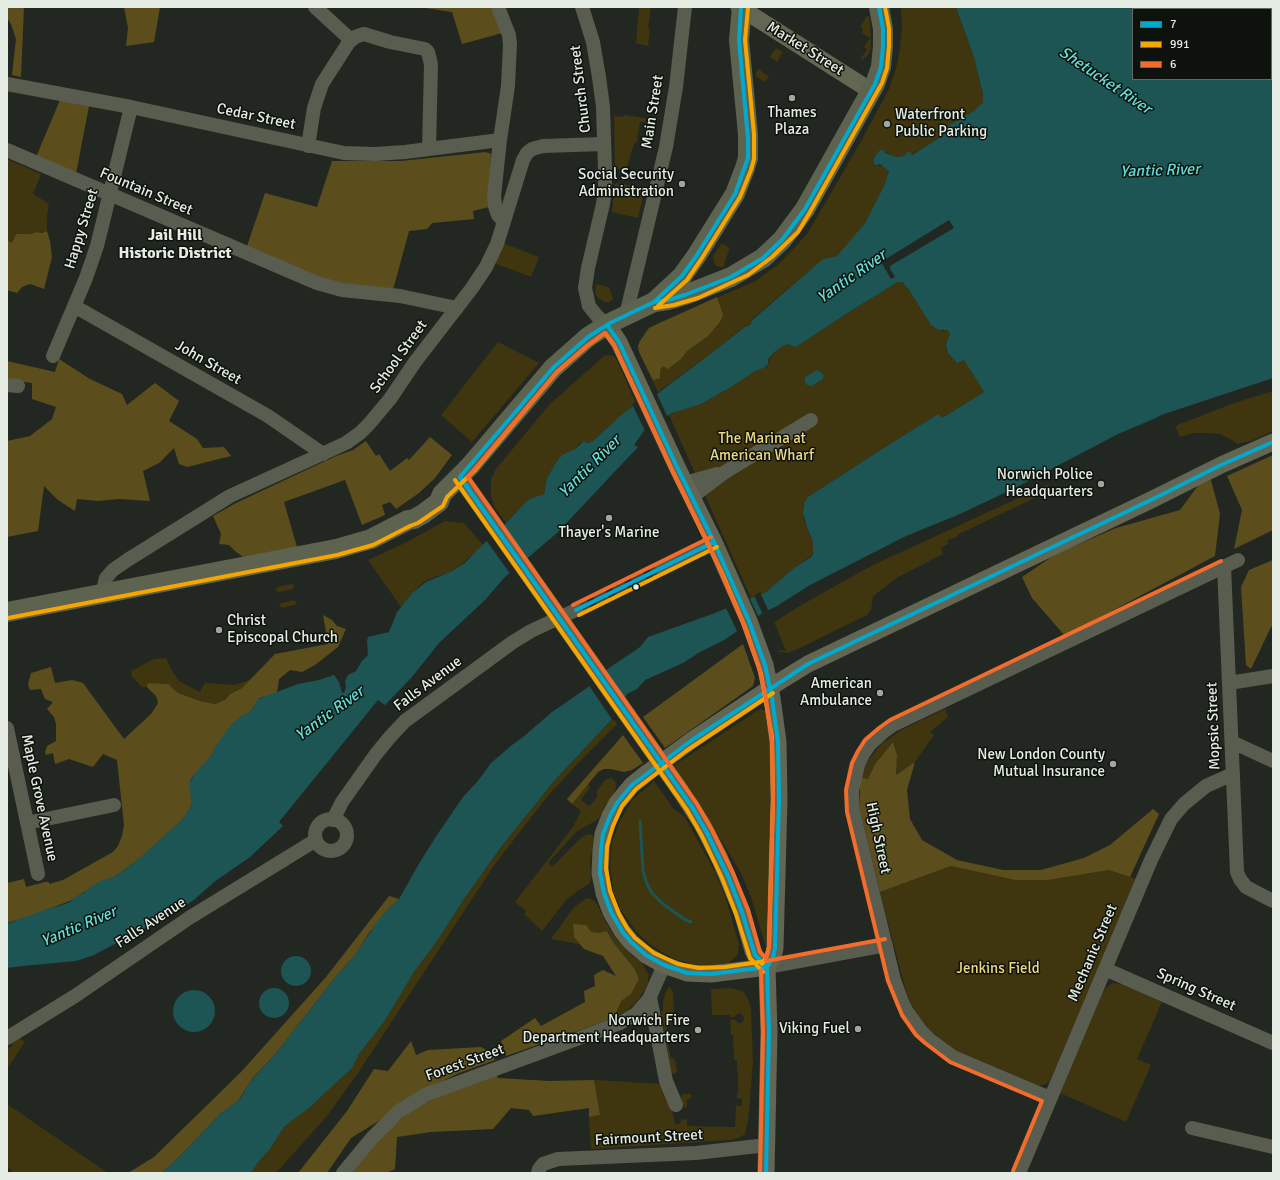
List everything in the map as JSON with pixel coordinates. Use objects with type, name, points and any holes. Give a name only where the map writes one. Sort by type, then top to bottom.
[{"type":"highway","points":[[654,302],[683,274],[698,255],[735,194],[746,165],[748,125],[739,40],[741,7]]},
{"type":"highway","points":[[7,612],[336,549],[370,539],[408,520],[416,518],[440,500],[442,494],[460,477],[553,368],[583,341],[607,325],[654,302],[681,297],[744,270],[763,258],[789,232],[805,209],[872,91],[880,70],[883,50],[883,29],[879,7]]},
{"type":"highway","points":[[698,255],[718,282]]},
{"type":"main road","name":"Market Street","points":[[741,7],[872,91]]},
{"type":"main road","points":[[607,325],[619,342],[736,590],[757,641],[770,688],[778,736],[779,808],[775,948],[773,957],[767,967],[769,1032],[766,1173]]},
{"type":"main road","points":[[767,967],[734,972],[705,974],[687,973],[664,965],[646,955],[631,942],[619,926],[609,908],[603,888],[600,868],[601,845],[608,820],[620,799],[641,777],[692,740],[795,671],[1221,465],[1273,442]]},
{"type":"main road","points":[[460,477],[680,790],[702,824],[722,863],[740,908],[753,951],[758,959],[767,967]]},
{"type":"street","points":[[315,7],[351,40]]},
{"type":"street","points":[[498,7],[509,35],[510,44],[508,86],[500,140],[495,201],[498,215],[504,222]]},
{"type":"street","name":"Church Street","points":[[582,7],[593,42],[600,77],[603,107],[605,190],[585,288],[589,306],[607,325]]},
{"type":"street","name":"Main Street","points":[[626,315],[666,147],[676,87],[685,7]]},
{"type":"street","points":[[308,146],[314,108],[324,79],[351,40],[364,34],[390,42],[425,49],[428,52],[431,64],[429,149]]},
{"type":"street","name":"Cedar Street","points":[[7,84],[131,108],[344,153],[375,154],[500,140]]},
{"type":"street","name":"Happy Street","points":[[53,356],[97,246],[111,195],[131,108]]},
{"type":"street","name":"School Street","points":[[105,593],[104,586],[106,578],[113,570],[129,559],[230,496],[346,443],[369,424],[457,308],[490,261],[523,160],[530,150],[543,146],[604,144]]},
{"type":"street","name":"Fountain Street","points":[[7,150],[324,286],[342,290],[400,296],[457,308]]},
{"type":"street","name":"John Street","points":[[74,306],[268,416],[323,454]]},
{"type":"street","points":[[688,490],[725,472],[811,420]]},
{"type":"street","points":[[662,568],[714,542]]},
{"type":"street","name":"High Street","points":[[1050,1098],[962,1061],[945,1052],[929,1040],[914,1021],[902,1002],[896,986],[852,804],[853,783],[857,767],[870,744],[893,725],[1238,560]]},
{"type":"street","name":"Mopsic Street","points":[[1224,566],[1238,875],[1243,884],[1250,890],[1273,901]]},
{"type":"street","name":"Falls Avenue","points":[[333,820],[342,802],[379,750],[405,722],[513,642],[531,631],[576,610]]},
{"type":"street","points":[[1229,683],[1273,676]]},
{"type":"street","name":"Maple Grove Avenue","points":[[7,728],[12,771],[27,823],[38,874]]},
{"type":"street","points":[[1232,742],[1273,761]]},
{"type":"street","name":"Mechanic Street","points":[[1018,1173],[1151,860],[1171,819],[1184,804],[1206,786],[1233,774]]},
{"type":"street","points":[[27,823],[114,805]]},
{"type":"street","points":[[333,820],[342,824],[345,828],[347,838],[342,847],[333,851],[325,850],[316,840],[316,831],[325,821],[333,820]]},
{"type":"street","name":"Falls Avenue","points":[[7,1038],[75,996],[190,918],[316,840]]},
{"type":"street","points":[[767,967],[886,945]]},
{"type":"street","name":"Forest Street","points":[[343,1173],[372,1138],[398,1112],[424,1096],[620,1023],[636,1014],[650,997],[664,965]]},
{"type":"street","name":"Spring Street","points":[[1105,969],[1273,1043]]},
{"type":"street","points":[[650,997],[666,1081],[676,1105]]},
{"type":"street","points":[[1192,1128],[1273,1147]]},
{"type":"street","name":"Fairmount Street","points":[[538,1173],[543,1164],[558,1159],[696,1153],[767,1145]]},
{"type":"green space","points":[[639,7],[651,7],[648,28],[650,29],[648,46],[636,43]]},
{"type":"green space","points":[[901,7],[956,7],[975,60],[983,95],[983,102],[974,111],[949,126],[950,129],[939,138],[911,155],[897,157],[880,150],[873,160],[874,166],[883,165],[883,167],[889,171],[884,186],[865,223],[845,248],[837,256],[823,259],[751,320],[753,323],[747,328],[745,326],[718,348],[658,392],[639,352],[638,346],[640,341],[649,328],[658,323],[756,281],[781,262],[807,234],[859,145],[889,89],[897,65],[900,48],[902,31]]},
{"type":"green space","points":[[867,16],[869,16],[870,23],[871,48],[868,55],[862,60],[861,58],[867,50],[864,47],[870,38],[862,33],[863,28],[860,27]]},
{"type":"green space","points":[[776,48],[783,52],[777,62],[770,57]]},
{"type":"green space","points":[[758,69],[769,76],[765,82],[756,77]]},
{"type":"green space","points":[[624,115],[646,118],[645,122],[640,122],[637,142],[634,144],[626,171],[615,168],[614,116],[624,117]]},
{"type":"green space","points":[[7,159],[41,174],[33,194],[49,204],[47,231],[42,233],[16,234],[12,243],[7,240]]},
{"type":"green space","points":[[617,183],[645,188],[638,218],[612,212],[615,184]]},
{"type":"green space","points":[[503,243],[539,257],[531,277],[494,263]]},
{"type":"green space","points":[[722,243],[730,248],[724,267],[716,266],[713,260],[713,256]]},
{"type":"green space","name":"The Marina at American Wharf","points":[[900,281],[909,290],[931,325],[938,330],[947,330],[949,332],[950,335],[946,345],[948,353],[957,363],[964,359],[984,392],[942,418],[935,416],[808,497],[803,506],[804,520],[814,545],[812,555],[766,592],[751,598],[669,415],[679,410],[701,404],[757,370],[766,367],[772,354],[782,346],[787,344],[795,347]]},
{"type":"green space","points":[[596,284],[609,287],[613,299],[609,302],[605,302],[598,298],[595,293]]},
{"type":"green space","points":[[498,342],[539,363],[472,442],[441,415]]},
{"type":"green space","points":[[604,356],[613,356],[617,360],[636,404],[620,416],[592,442],[588,443],[585,441],[561,457],[547,478],[544,494],[530,499],[506,523],[495,508],[491,496],[491,479],[496,469],[549,405]]},
{"type":"green space","points":[[1273,391],[1273,431],[1251,441],[1237,444],[1220,434],[1203,433],[1193,433],[1180,437],[1175,426],[1234,403]]},
{"type":"green space","points":[[1049,484],[1045,493],[959,534],[957,537],[947,540],[948,544],[941,548],[943,554],[898,577],[877,593],[873,597],[871,610],[867,615],[798,649],[788,653],[779,652],[779,650],[786,651],[774,622],[873,565]]},
{"type":"green space","points":[[445,521],[464,523],[483,545],[461,565],[446,574],[424,582],[411,594],[401,607],[368,560],[407,542]]},
{"type":"green space","points":[[292,584],[294,586],[293,589],[278,592],[276,590],[277,587]]},
{"type":"green space","points":[[294,600],[297,602],[295,605],[282,608],[279,606],[281,603]]},
{"type":"green space","points":[[166,658],[179,681],[200,692],[205,683],[234,685],[250,680],[242,688],[230,694],[225,700],[215,704],[200,701],[178,693],[167,684],[150,683],[145,687],[142,687],[132,677],[131,671],[154,659]]},
{"type":"green space","points":[[760,709],[766,711],[772,750],[767,951],[751,897],[740,871],[687,785],[673,766]]},
{"type":"green space","points":[[945,709],[948,717],[930,732],[934,735],[915,762],[896,775],[897,755],[893,742],[875,764],[868,779],[860,777],[870,758],[881,744],[901,730]]},
{"type":"green space","points":[[613,718],[617,724],[547,797],[495,864],[358,1073],[327,1116],[276,1173],[251,1173],[270,1149],[284,1127],[308,1109],[352,1068],[359,1054],[384,1022],[414,972],[501,847],[555,780]]},
{"type":"green space","points":[[611,778],[615,781],[615,791],[605,806],[602,814],[597,820],[576,832],[549,862],[550,865],[553,866],[582,837],[588,834],[592,835],[594,837],[590,863],[590,883],[566,900],[542,931],[524,914],[526,911],[515,902],[573,827],[581,811],[572,804],[588,784],[590,787],[581,800],[589,806],[595,800],[598,794],[596,792],[605,780]]},
{"type":"green space","points":[[654,781],[673,808],[685,817],[715,872],[725,896],[739,944],[738,954],[729,963],[714,966],[692,964],[672,958],[657,949],[647,942],[635,930],[621,910],[613,891],[610,864],[612,842],[620,821],[632,800]]},
{"type":"green space","name":"Jenkins Field","points":[[951,866],[1015,880],[1048,880],[1109,870],[1136,879],[1052,1076],[1049,1082],[1043,1085],[1038,1085],[954,1050],[929,1029],[915,1011],[907,995],[880,892]]},
{"type":"green space","points":[[587,898],[593,900],[597,904],[614,936],[634,957],[642,963],[649,975],[647,986],[638,1000],[629,1009],[614,1018],[621,1000],[631,994],[634,968],[613,942],[608,931],[599,933],[591,932],[574,937],[580,944],[551,939],[574,907]]},
{"type":"green space","points":[[1113,983],[1122,984],[1162,1002],[1137,1059],[1151,1065],[1126,1122],[1060,1093],[1103,992]]},
{"type":"green space","points":[[670,987],[673,992],[674,1014],[671,1014],[671,1024],[667,1025],[667,1041],[671,1058],[675,1060],[677,1071],[674,1074],[671,1073],[661,1011],[663,1011],[665,994]]},
{"type":"green space","points":[[730,988],[743,991],[749,1001],[751,1009],[753,1063],[748,1121],[745,1134],[739,1138],[730,1140],[591,1149],[589,1117],[599,1114],[594,1080],[663,1084],[675,1124],[680,1124],[681,1119],[687,1120],[687,1126],[735,1127],[736,1105],[742,1106],[742,1099],[737,1098],[737,1060],[734,1060],[733,1035],[731,1035],[730,1020],[735,1019],[738,1023],[741,1023],[744,1017],[740,1013],[735,1017],[730,1017],[730,1015],[712,1015],[711,989]]},
{"type":"green space","points":[[20,1038],[25,1042],[7,1069],[7,1049],[12,1046],[13,1039]]},
{"type":"green space","points":[[683,1094],[691,1094],[691,1099],[687,1099],[686,1108],[682,1105],[680,1098]]},
{"type":"green space","points":[[7,1104],[108,1173],[12,1173],[12,1171],[7,1167]]},
{"type":"shaded area","points":[[7,7],[24,7],[21,77],[12,75],[16,39],[11,24],[7,18]]},
{"type":"shaded area","points":[[124,7],[160,7],[154,42],[126,46],[128,28]]},
{"type":"shaded area","points":[[419,7],[494,7],[506,32],[462,44],[452,12]]},
{"type":"shaded area","points":[[60,100],[89,106],[76,174],[36,157]]},
{"type":"shaded area","points":[[486,152],[491,154],[489,207],[473,211],[474,219],[432,223],[427,229],[409,231],[393,290],[345,284],[323,278],[246,249],[265,193],[317,207],[332,161],[401,161]]},
{"type":"shaded area","points":[[47,231],[52,257],[44,289],[30,284],[22,287],[17,293],[7,290],[7,240],[12,243],[16,234],[42,233]]},
{"type":"shaded area","points":[[717,297],[723,315],[720,322],[708,336],[687,351],[681,359],[668,369],[663,366],[660,370],[660,378],[653,380],[639,352],[638,346],[649,328]]},
{"type":"shaded area","points":[[59,359],[90,379],[122,394],[127,405],[155,383],[179,401],[169,421],[197,439],[203,448],[224,447],[231,456],[187,467],[179,464],[174,448],[159,463],[143,471],[150,501],[119,499],[98,501],[77,499],[75,511],[58,500],[44,486],[38,531],[7,537],[7,441],[30,436],[52,419],[56,407],[32,399],[32,383],[7,380],[7,361],[55,372]]},
{"type":"shaded area","points":[[430,437],[452,455],[435,478],[419,493],[396,509],[390,502],[382,505],[385,515],[362,525],[345,480],[284,502],[297,547],[243,557],[229,545],[219,544],[221,534],[213,516],[236,503],[336,456],[353,450],[366,441],[376,456],[379,454],[390,471],[407,458],[409,460]]},
{"type":"shaded area","points":[[1273,455],[1273,530],[1234,549],[1242,510],[1227,476]]},
{"type":"shaded area","points":[[1211,480],[1220,514],[1215,556],[1065,636],[1032,598],[1022,577],[1056,554],[1116,528],[1180,510],[1200,483]]},
{"type":"shaded area","points":[[1273,560],[1273,626],[1271,627],[1251,669],[1246,665],[1241,587],[1249,570]]},
{"type":"shaded area","points":[[323,615],[332,620],[337,626],[346,629],[338,647],[315,665],[302,672],[290,670],[279,679],[277,693],[259,698],[251,711],[235,722],[208,760],[190,781],[192,803],[182,820],[139,859],[114,877],[102,881],[70,901],[7,923],[7,883],[24,879],[26,887],[45,882],[49,882],[49,884],[63,880],[113,852],[118,846],[124,825],[117,760],[103,754],[93,767],[69,759],[55,764],[53,753],[46,755],[45,752],[47,746],[56,741],[56,724],[54,717],[47,709],[53,702],[45,699],[41,689],[30,690],[28,684],[31,673],[51,667],[55,683],[72,680],[83,683],[124,739],[151,714],[157,705],[158,702],[156,696],[146,686],[149,683],[168,684],[178,693],[200,701],[215,704],[225,700],[230,694],[242,688],[275,654],[328,644]]},
{"type":"shaded area","points":[[743,644],[755,678],[753,686],[665,748],[643,717]]},
{"type":"shaded area","points":[[623,735],[643,763],[632,770],[624,772],[604,769],[598,772],[572,804],[567,799]]},
{"type":"shaded area","points":[[893,742],[897,755],[896,775],[915,762],[907,790],[910,819],[922,840],[957,860],[1003,870],[1041,870],[1084,858],[1110,845],[1153,809],[1159,814],[1130,877],[1109,870],[1048,880],[1015,880],[951,866],[880,892],[860,810],[860,777],[868,779],[875,764]]},
{"type":"shaded area","points":[[389,896],[399,899],[389,908],[369,933],[356,954],[333,980],[278,1051],[252,1079],[238,1101],[220,1114],[162,1173],[128,1173],[154,1157],[241,1072],[326,977]]},
{"type":"shaded area","points":[[573,924],[586,925],[591,932],[599,933],[607,931],[613,942],[634,968],[639,979],[631,994],[621,1001],[614,1018],[506,1056],[501,1041],[535,1018],[541,1026],[585,1002],[584,991],[595,986],[594,975],[603,970],[616,976],[603,956],[584,949],[574,937]]},
{"type":"shaded area","points":[[411,1041],[416,1055],[428,1050],[481,1047],[492,1053],[495,1060],[459,1073],[418,1093],[377,1122],[351,1138],[327,1173],[298,1173],[347,1111],[374,1069],[388,1071]]},
{"type":"shaded area","points":[[496,1074],[498,1078],[549,1081],[594,1080],[600,1115],[589,1117],[589,1108],[533,1116],[529,1110],[511,1108],[493,1129],[431,1132],[397,1137],[395,1169],[386,1173],[347,1173],[382,1135],[414,1108],[451,1091]]},
{"type":"water","points":[[956,7],[1188,8],[1132,8],[1132,80],[1272,80],[1273,28],[1273,378],[1161,415],[1118,434],[1017,487],[960,514],[906,536],[810,585],[777,606],[761,614],[726,639],[700,652],[683,663],[645,680],[637,689],[627,694],[613,718],[555,780],[501,847],[414,972],[384,1022],[359,1054],[352,1068],[308,1109],[284,1127],[270,1149],[251,1173],[162,1173],[220,1114],[240,1099],[250,1082],[278,1051],[333,980],[356,954],[377,922],[399,899],[437,835],[463,797],[478,781],[491,763],[552,712],[587,688],[609,668],[640,647],[648,637],[715,613],[766,592],[813,554],[813,542],[803,513],[804,503],[808,497],[935,416],[939,414],[942,418],[984,392],[964,360],[957,363],[948,353],[946,345],[950,335],[949,332],[947,330],[938,330],[931,325],[909,290],[902,282],[898,282],[795,347],[787,344],[781,347],[772,354],[768,360],[768,364],[764,368],[757,370],[701,404],[672,413],[646,428],[634,445],[638,447],[557,533],[504,578],[485,600],[439,643],[412,677],[385,705],[378,700],[279,822],[283,826],[250,857],[214,882],[195,899],[166,919],[139,931],[94,955],[76,961],[7,968],[7,924],[70,902],[90,887],[101,881],[114,877],[135,862],[182,820],[192,804],[189,784],[195,773],[210,757],[217,744],[231,725],[240,717],[252,710],[258,699],[298,684],[319,680],[334,675],[339,682],[342,693],[344,693],[346,687],[345,681],[348,675],[356,671],[368,655],[368,637],[389,632],[397,612],[412,593],[426,582],[450,572],[465,563],[526,502],[532,498],[544,494],[547,478],[562,455],[575,449],[584,441],[588,443],[592,442],[634,405],[657,394],[746,326],[747,327],[752,323],[751,321],[823,259],[837,256],[865,223],[884,186],[889,171],[882,165],[879,164],[875,166],[873,160],[877,153],[880,150],[883,150],[885,153],[897,157],[904,156],[909,151],[912,155],[939,138],[950,129],[948,126],[974,111],[983,102],[983,94],[975,60]]},
{"type":"water","points":[[817,370],[823,374],[823,379],[811,386],[807,385],[805,382],[805,377]]},
{"type":"water","points":[[296,956],[307,960],[311,971],[307,982],[296,986],[285,982],[281,971],[285,960]]},
{"type":"water","points":[[274,988],[285,992],[289,1003],[285,1014],[274,1018],[263,1014],[259,1003],[263,992]]},
{"type":"water","points":[[190,990],[198,990],[206,993],[212,999],[215,1011],[212,1023],[206,1029],[198,1032],[190,1032],[182,1029],[176,1023],[173,1015],[173,1007],[176,999],[182,993]]},
{"type":"pier","points":[[949,220],[954,228],[890,266],[890,269],[895,277],[891,279],[881,262]]},
{"type":"pier","points":[[656,392],[668,418],[648,430],[646,433],[632,404]]},
{"type":"pier","points":[[503,524],[529,560],[511,575],[486,540]]},
{"type":"pier","points":[[760,592],[769,612],[763,615],[754,595]]},
{"type":"pier","points":[[749,597],[759,618],[738,633],[725,606]]},
{"type":"pier","points":[[605,669],[626,699],[613,721],[588,684]]},
{"type":"waterway","points":[[640,821],[643,871],[647,884],[652,893],[663,904],[684,919],[691,922]]},
{"type":"tunnel","points":[[576,610],[662,568]]},
{"type":"transit line","name":"7","points":[[460,477],[553,368],[588,337],[610,323],[654,302],[685,295],[731,277],[763,258],[782,240],[805,209],[875,84],[881,67],[883,46],[883,29],[879,7]]},
{"type":"transit line","name":"991","points":[[655,308],[674,305],[698,298],[748,275],[772,257],[798,232],[882,83],[887,68],[889,46],[889,28],[885,7]]},
{"type":"transit line","name":"7","points":[[654,302],[682,276],[697,255],[735,194],[748,158],[748,139],[739,40],[741,8]]},
{"type":"transit line","name":"991","points":[[658,306],[687,280],[740,197],[751,170],[754,159],[754,134],[745,40],[748,8]]},
{"type":"transit line","name":"7","points":[[607,325],[619,342],[714,542],[749,621],[765,665],[772,698],[778,742],[779,799],[775,948],[773,957],[767,967],[769,1032],[766,1173]]},
{"type":"transit line","name":"991","points":[[8,618],[337,555],[373,545],[418,523],[443,506],[447,497],[475,470],[557,372],[587,346],[605,333],[614,345],[722,573],[745,627],[761,674],[772,737],[773,799],[769,947],[762,964]]},
{"type":"transit line","name":"6","points":[[605,333],[614,345],[709,545],[743,623],[759,667],[766,699],[772,742],[773,799],[769,947],[766,958],[760,952],[748,910],[733,873],[712,830],[697,804],[468,477],[557,372],[587,346],[605,333]]},
{"type":"transit line","name":"7","points":[[767,967],[711,974],[687,973],[664,965],[646,955],[631,942],[622,931],[611,912],[604,893],[600,873],[601,850],[603,834],[610,816],[617,803],[632,785],[692,740],[808,664],[1221,465],[1273,442]]},
{"type":"transit line","name":"7","points":[[460,477],[692,807],[707,833],[728,876],[742,912],[755,955],[767,967]]},
{"type":"transit line","name":"991","points":[[455,480],[687,810],[702,836],[722,878],[736,914],[750,958],[763,972]]},
{"type":"transit line","name":"6","points":[[573,605],[711,537]]},
{"type":"transit line","name":"7","points":[[576,610],[714,542]]},
{"type":"transit line","name":"991","points":[[579,615],[717,547]]},
{"type":"transit line","name":"6","points":[[1013,1171],[1042,1101],[950,1062],[916,1035],[902,1015],[888,981],[847,812],[846,790],[852,763],[865,740],[890,720],[1221,561]]},
{"type":"transit line","name":"991","points":[[766,961],[725,967],[699,968],[678,964],[654,953],[635,938],[619,914],[610,891],[606,868],[607,846],[613,826],[622,806],[636,789],[686,751],[773,693]]},
{"type":"transit line","name":"6","points":[[766,961],[885,939]]},
{"type":"transit line","name":"6","points":[[760,1173],[763,1032],[761,970]]},
{"type":"place","name":"Thames Plaza","points":[[792,98]]},
{"type":"place","name":"Waterfront Public Parking","points":[[887,124]]},
{"type":"place","name":"Social Security Administration","points":[[682,184]]},
{"type":"place","name":"Norwich Police Headquarters","points":[[1101,484]]},
{"type":"place","name":"Thayer's Marine","points":[[609,518]]},
{"type":"place","name":"Christ Episcopal Church","points":[[219,630]]},
{"type":"place","name":"American Ambulance","points":[[880,693]]},
{"type":"place","name":"New London County Mutual Insurance","points":[[1113,764]]},
{"type":"place","name":"Viking Fuel","points":[[858,1029]]},
{"type":"place","name":"Norwich Fire Department Headquarters","points":[[698,1030]]},
{"type":"district","name":"Jail Hill Historic District","points":[[175,245]]},
{"type":"water label","name":"Shetucket River","points":[[1105,81]]},
{"type":"water label","name":"Yantic River","points":[[1160,171]]},
{"type":"water label","name":"Yantic River","points":[[852,277]]},
{"type":"water label","name":"Yantic River","points":[[590,467]]},
{"type":"water label","name":"Yantic River","points":[[330,714]]},
{"type":"water label","name":"Yantic River","points":[[79,927]]}]
